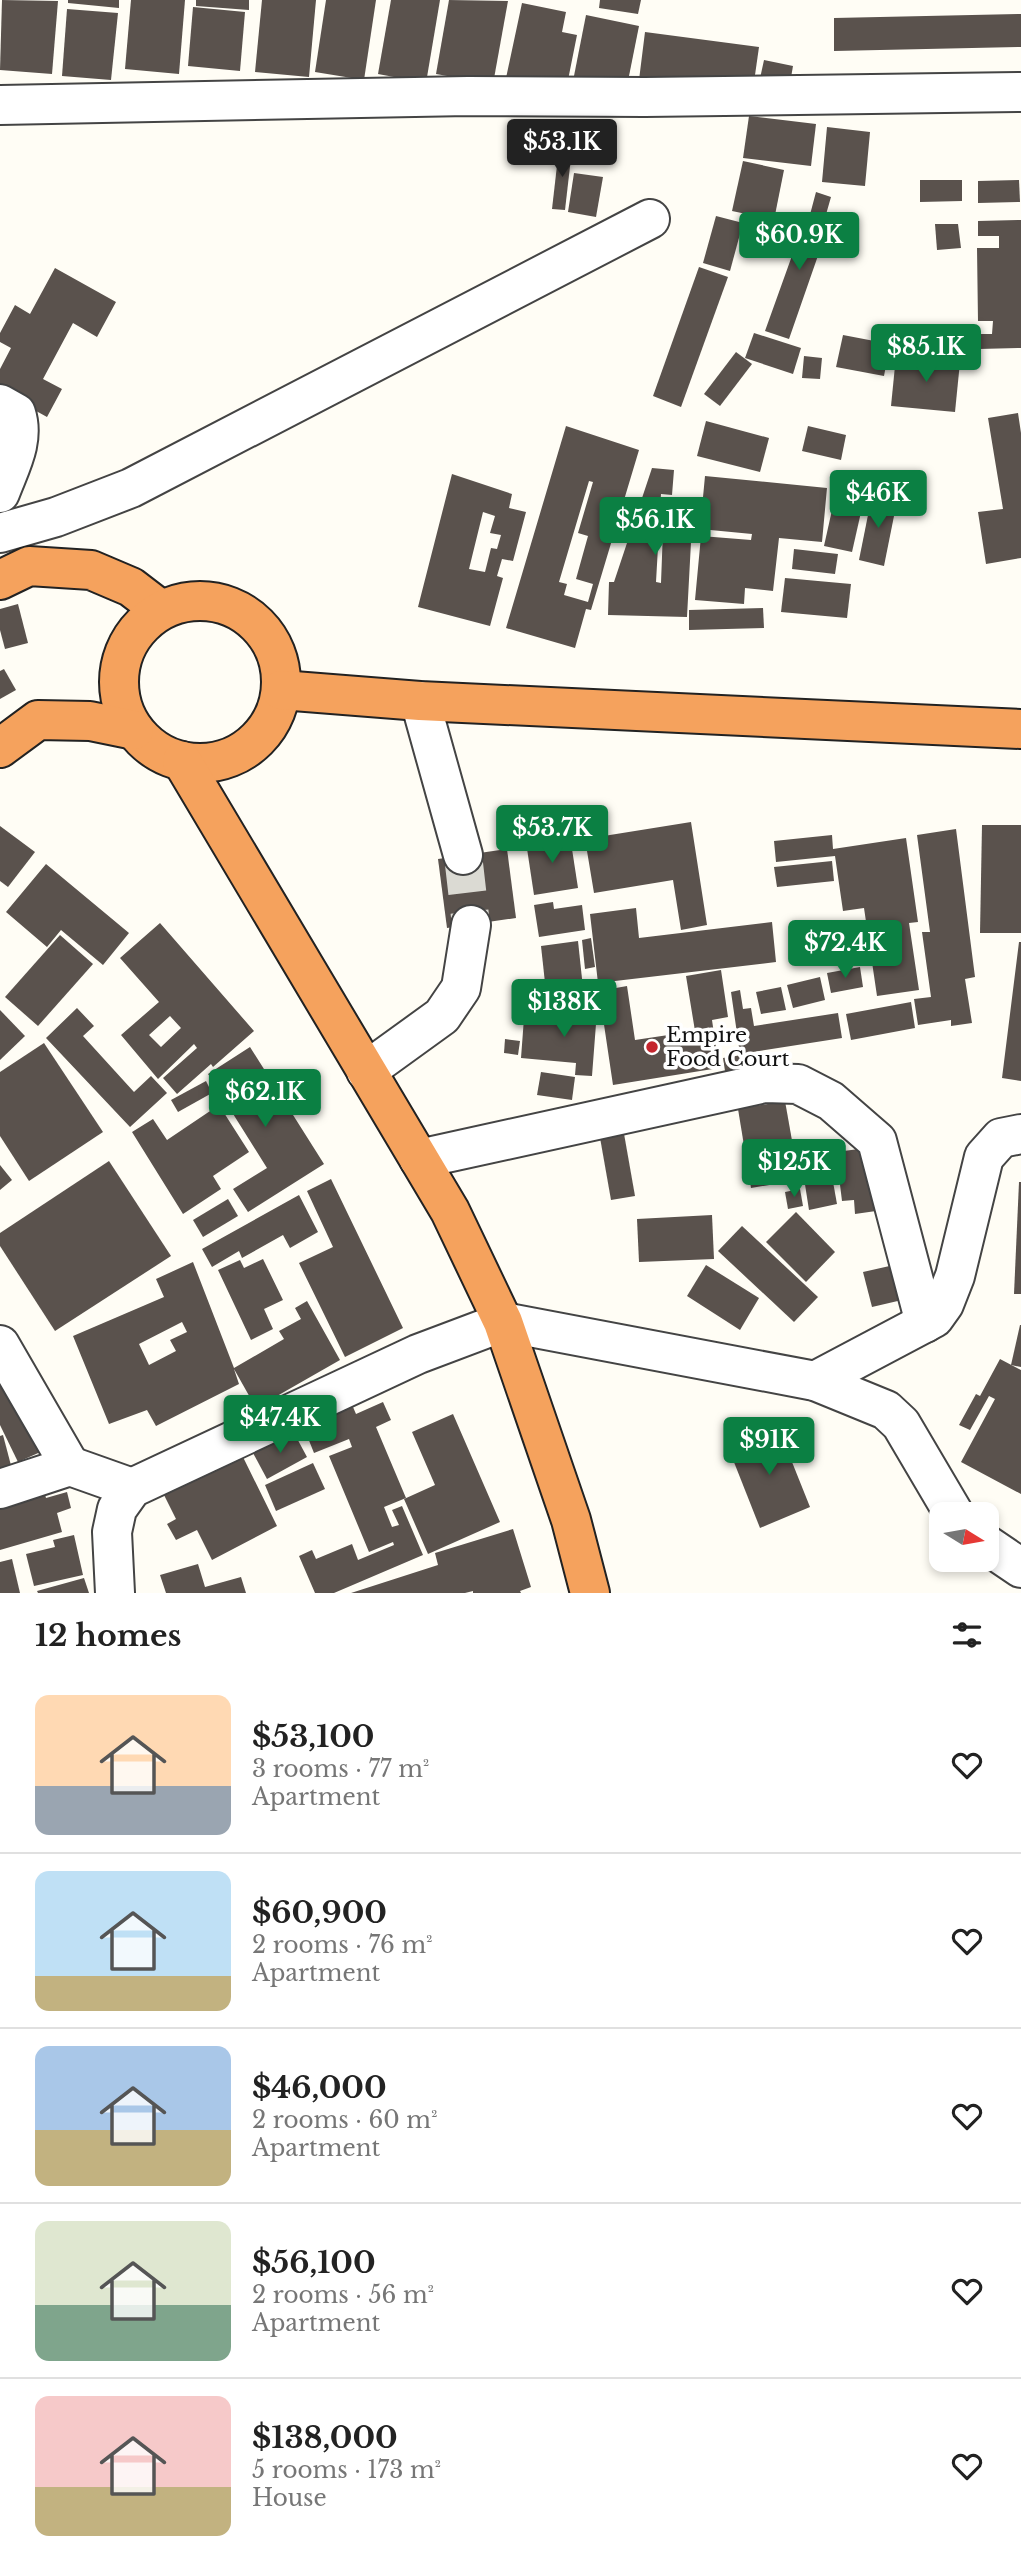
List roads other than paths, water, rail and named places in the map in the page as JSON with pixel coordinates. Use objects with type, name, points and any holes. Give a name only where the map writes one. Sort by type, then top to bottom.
[{"type":"highway","points":[[0,580],[30,566],[91,570],[131,587],[161,610]]},
{"type":"highway","points":[[198,600],[218,602],[236,608],[252,619],[266,634],[276,651],[281,670],[277,709],[268,727],[255,742],[239,753],[221,761],[202,764],[163,755],[147,744],[134,730],[124,712],[120,693],[121,664],[132,636],[145,621],[161,610],[198,600]]},
{"type":"highway","points":[[281,690],[420,701],[1021,729]]},
{"type":"highway","points":[[0,748],[38,720],[90,721],[134,730]]},
{"type":"highway","points":[[182,761],[419,1159],[473,1256],[503,1322],[571,1520],[590,1593]]},
{"type":"street","points":[[0,105],[468,96],[645,97],[1021,92]]},
{"type":"street","points":[[0,533],[56,517],[131,488],[650,219]]},
{"type":"street","points":[[0,404],[16,413],[21,429],[18,447],[0,493]]},
{"type":"street","points":[[420,701],[463,855]]},
{"type":"street","points":[[366,1070],[442,1016],[461,989],[471,925]]},
{"type":"street","points":[[419,1159],[765,1083],[798,1084],[831,1101],[877,1141],[925,1323]]},
{"type":"street","points":[[815,1381],[934,1318],[944,1304],[955,1276],[984,1157],[1001,1138],[1021,1134]]},
{"type":"street","points":[[115,1593],[112,1532],[117,1509],[132,1488],[418,1354],[503,1322],[815,1381],[886,1410],[895,1417],[947,1502]]},
{"type":"street","points":[[0,1345],[69,1466]]},
{"type":"street","points":[[0,1489],[69,1466],[132,1488]]},
{"type":"street","points":[[999,1553],[1021,1568]]},
{"type":"tunnel","points":[[463,855],[471,925]]},
{"type":"place","name":"Empire Food Court","points":[[652,1047]]}]
